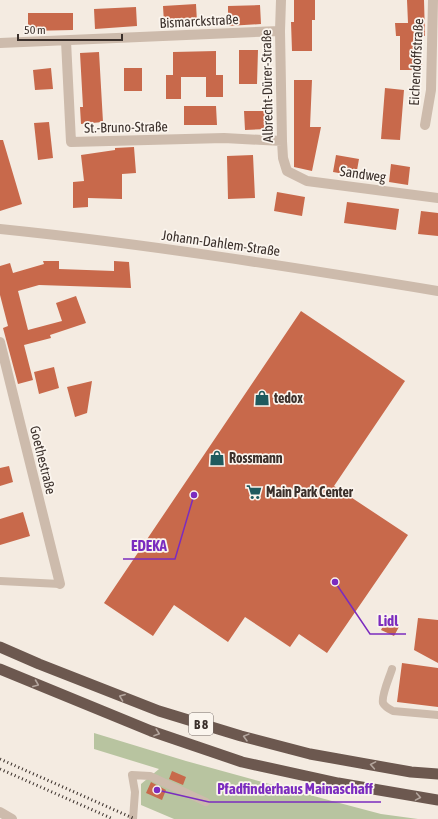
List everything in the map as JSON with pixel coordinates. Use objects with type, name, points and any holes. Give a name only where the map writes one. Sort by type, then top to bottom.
[{"type":"highway","name":"B 8","points":[[0,647],[39,664],[159,711],[241,736],[310,754],[411,772],[438,774]]},
{"type":"highway","name":"B 8","points":[[0,669],[151,731],[242,762],[338,783],[438,800]]},
{"type":"street","name":"Albrecht-Dürer-Straße","points":[[282,0],[280,32],[282,141],[283,158],[287,171]]},
{"type":"street","name":"Eichendoffstraße","points":[[425,125],[431,90],[433,0]]},
{"type":"street","name":"Bismarckstraße","points":[[0,43],[280,32]]},
{"type":"street","name":"St.-Bruno-Straße","points":[[66,41],[71,142],[224,138],[282,141]]},
{"type":"street","name":"Sandweg","points":[[287,171],[307,181],[438,198]]},
{"type":"street","name":"Johann-Dahlem-Straße","points":[[0,228],[294,267],[438,291]]},
{"type":"street","name":"Goethestraße","points":[[0,342],[60,584]]},
{"type":"street","points":[[0,812],[12,819]]},
{"type":"lane","points":[[0,581],[60,584]]},
{"type":"lane","points":[[392,669],[383,697],[383,704],[387,709],[393,711],[438,715]]},
{"type":"lane","points":[[133,819],[135,792],[132,775],[150,776],[206,802]]},
{"type":"green space","points":[[94,733],[186,761],[332,801],[381,814],[418,819],[174,819],[141,805],[141,784],[159,769],[94,749]]},
{"type":"building","points":[[294,0],[315,0],[315,20],[312,20],[312,51],[292,51],[291,22],[294,22]]},
{"type":"building","points":[[407,0],[424,0],[425,36],[422,36],[422,70],[400,70],[400,36],[396,36],[395,23],[408,23]]},
{"type":"building","points":[[196,4],[197,22],[164,23],[163,6]]},
{"type":"building","points":[[260,5],[261,24],[228,26],[228,6]]},
{"type":"building","points":[[136,7],[137,26],[95,29],[94,9]]},
{"type":"building","points":[[28,13],[73,13],[73,30],[28,31]]},
{"type":"building","points":[[239,50],[258,50],[257,84],[239,84]]},
{"type":"building","points":[[216,51],[216,75],[223,75],[223,97],[206,97],[206,77],[181,77],[181,99],[166,99],[166,75],[173,75],[173,52]]},
{"type":"building","points":[[99,52],[103,122],[81,124],[80,107],[83,107],[80,53]]},
{"type":"building","points":[[51,68],[53,89],[35,90],[33,70]]},
{"type":"building","points":[[124,68],[142,68],[142,91],[124,91]]},
{"type":"building","points":[[294,80],[312,80],[310,127],[321,127],[312,171],[294,167]]},
{"type":"building","points":[[385,88],[404,90],[400,140],[381,139]]},
{"type":"building","points":[[184,106],[216,106],[217,125],[184,125]]},
{"type":"building","points":[[244,111],[268,111],[268,129],[245,130]]},
{"type":"building","points":[[49,122],[53,158],[38,160],[34,123]]},
{"type":"building","points":[[0,140],[3,140],[22,204],[0,211]]},
{"type":"building","points":[[134,147],[136,173],[122,174],[122,199],[88,198],[88,207],[73,208],[73,182],[84,181],[81,155],[115,150],[115,148]]},
{"type":"building","points":[[253,155],[255,198],[228,199],[227,156]]},
{"type":"building","points":[[336,155],[359,159],[356,176],[333,172]]},
{"type":"building","points":[[391,164],[410,167],[408,185],[389,182]]},
{"type":"building","points":[[277,192],[305,197],[302,216],[274,211]]},
{"type":"building","points":[[347,202],[399,209],[396,230],[344,223]]},
{"type":"building","points":[[421,211],[438,213],[438,236],[418,234]]},
{"type":"building","points":[[43,261],[59,261],[59,269],[114,271],[114,261],[129,262],[131,288],[39,285],[18,291],[28,330],[62,321],[56,303],[76,296],[86,323],[50,335],[51,338],[24,345],[33,380],[18,384],[3,328],[8,326],[0,295],[0,266],[10,263],[13,273],[44,264]]},
{"type":"building","name":"Main Park Center","points":[[301,311],[405,381],[334,486],[408,535],[327,653],[299,634],[290,647],[245,617],[228,642],[174,605],[153,636],[104,603]]},
{"type":"building","points":[[54,367],[59,388],[39,394],[34,372]]},
{"type":"building","points":[[92,381],[87,413],[75,417],[67,387]]},
{"type":"building","points":[[9,466],[13,482],[0,486],[0,468]]},
{"type":"building","points":[[23,512],[30,536],[0,545],[0,519]]},
{"type":"building","points":[[387,618],[400,625],[394,636],[381,630]]},
{"type":"building","points":[[418,618],[438,620],[438,663],[414,650]]},
{"type":"building","points":[[402,663],[438,668],[438,707],[397,702]]},
{"type":"building","points":[[172,771],[186,777],[183,785],[169,779]]},
{"type":"building","points":[[151,782],[166,790],[162,800],[146,793]]},
{"type":"railway","points":[[0,759],[135,819]]},
{"type":"railway","points":[[0,769],[113,819]]},
{"type":"place","name":"tedox","points":[[262,398]]},
{"type":"place","name":"Rossmann","points":[[217,458]]},
{"type":"place","name":"Main Park Center","points":[[254,492]]},
{"type":"place","name":"EDEKA","points":[[194,495]]},
{"type":"place","name":"Lidl","points":[[335,582]]},
{"type":"place","name":"Pfadfinderhaus Mainaschaff","points":[[157,790]]}]
